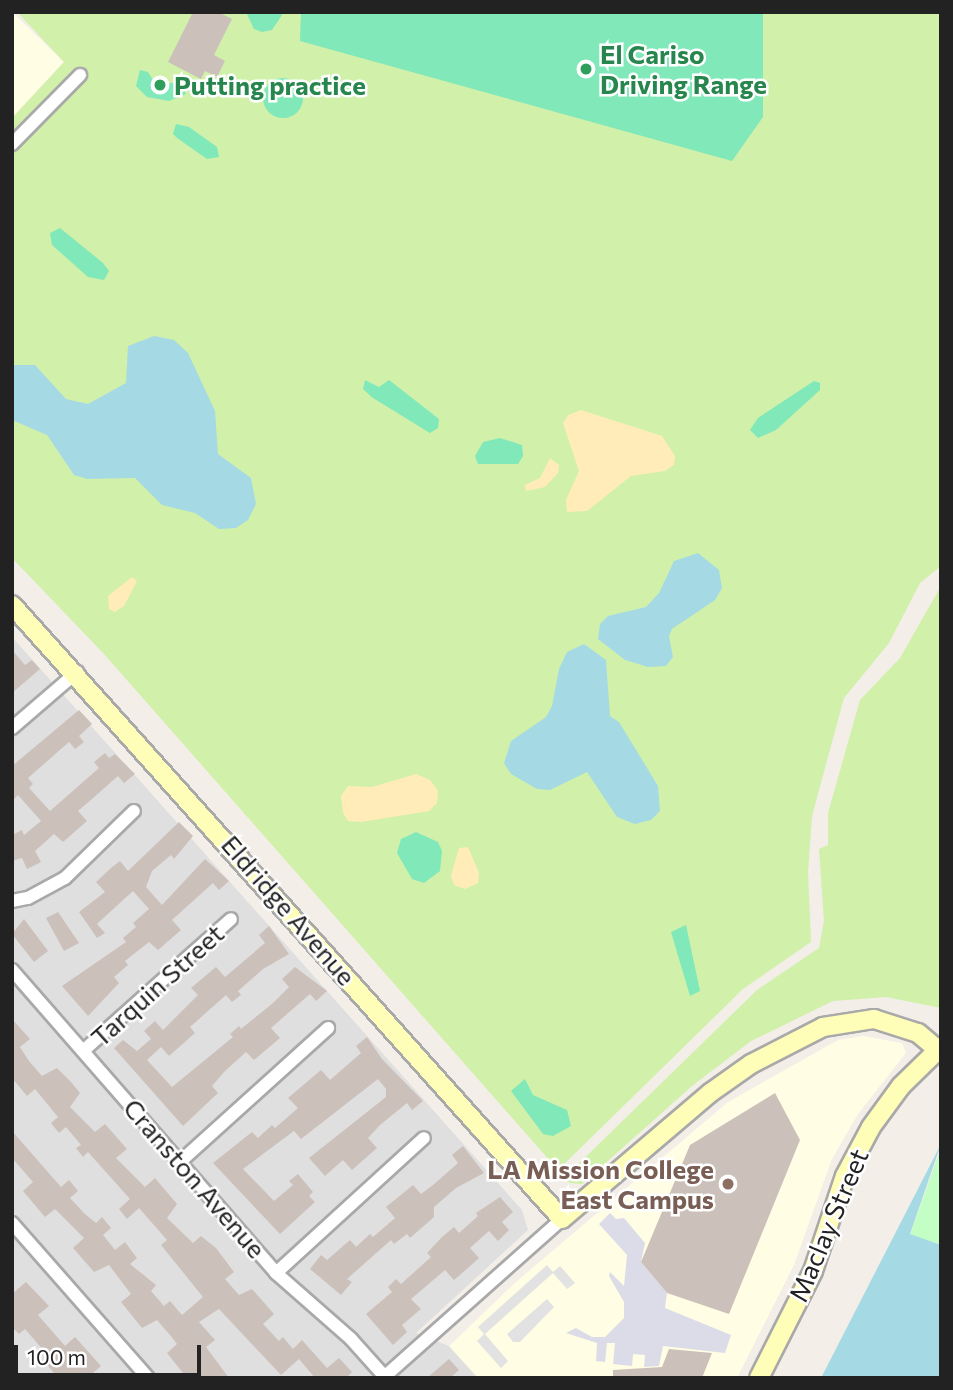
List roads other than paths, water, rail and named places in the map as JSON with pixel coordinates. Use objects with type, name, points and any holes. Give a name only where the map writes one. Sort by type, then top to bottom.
[{"type":"street","points":[[12,144],[80,75]]},
{"type":"street","name":"Eldridge Avenue","points":[[12,605],[77,672],[562,1219]]},
{"type":"street","points":[[12,728],[77,672]]},
{"type":"street","points":[[12,901],[36,895],[65,878],[134,811]]},
{"type":"street","name":"Tarquin Street","points":[[83,1051],[231,919]]},
{"type":"street","name":"Cranston Avenue","points":[[12,970],[181,1160],[276,1273],[351,1339],[385,1377]]},
{"type":"street","points":[[385,1377],[562,1219],[730,1078],[823,1027],[874,1019],[918,1033],[939,1048]]},
{"type":"street","points":[[181,1160],[328,1028]]},
{"type":"street","name":"Maclay Street","points":[[759,1378],[813,1271],[845,1176],[871,1127],[901,1086],[939,1048]]},
{"type":"street","points":[[276,1273],[424,1138]]},
{"type":"street","points":[[12,1223],[148,1378]]},
{"type":"water","points":[[154,336],[174,340],[188,353],[215,411],[218,454],[251,478],[256,504],[248,520],[236,528],[219,529],[195,513],[162,505],[135,478],[87,479],[74,475],[47,435],[12,420],[12,365],[35,365],[66,399],[88,404],[126,383],[128,346]]},
{"type":"water","points":[[698,553],[719,570],[722,588],[715,600],[672,629],[669,636],[673,657],[666,666],[648,667],[625,660],[598,639],[600,624],[608,616],[646,607],[659,593],[674,561]]},
{"type":"water","points":[[584,644],[606,660],[610,716],[619,722],[658,786],[660,811],[651,820],[635,824],[617,817],[587,772],[550,790],[537,789],[511,774],[504,763],[511,741],[546,717],[552,706],[559,669],[567,652]]},
{"type":"water","points":[[941,1144],[910,1234],[941,1245],[941,1378],[821,1378]]},
{"type":"place","name":"El Cariso Driving Range","points":[[586,69]]},
{"type":"place","name":"Putting practice","points":[[160,85]]},
{"type":"place","name":"LA Mission College East Campus","points":[[728,1184]]}]
